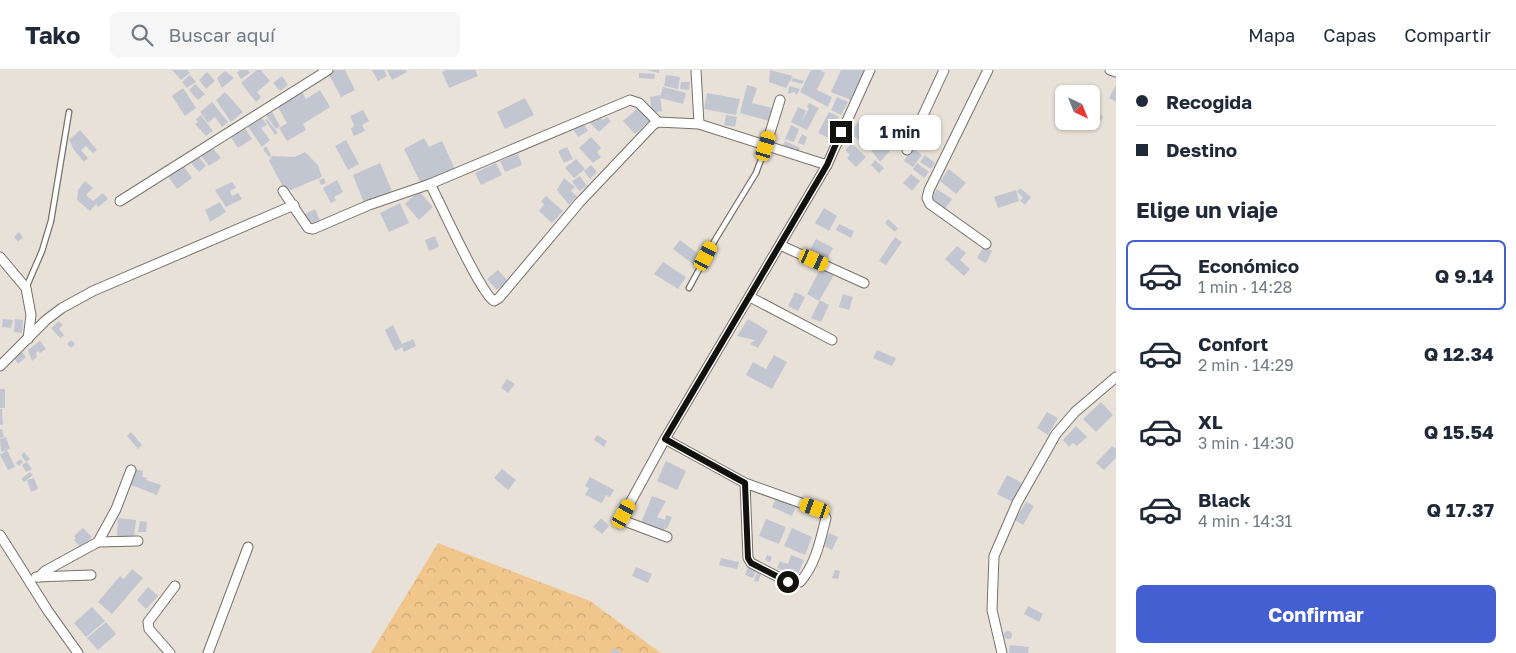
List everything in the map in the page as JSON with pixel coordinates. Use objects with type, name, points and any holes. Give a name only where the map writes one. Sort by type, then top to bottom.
[{"type":"street","points":[[120,201],[328,70]]},
{"type":"street","points":[[696,70],[699,124]]},
{"type":"street","points":[[667,537],[627,522],[624,514],[665,439],[827,165],[870,70]]},
{"type":"street","points":[[907,150],[944,70]]},
{"type":"street","points":[[986,244],[930,204],[928,198],[930,190],[988,70]]},
{"type":"street","points":[[1110,70],[1116,72]]},
{"type":"street","points":[[283,191],[308,228],[313,229],[369,205],[430,184],[630,100],[639,103],[658,122]]},
{"type":"street","points":[[766,146],[780,100]]},
{"type":"street","points":[[430,184],[480,282],[489,298],[494,301],[499,298],[579,202],[658,122],[699,124],[827,165]]},
{"type":"street","points":[[2,362],[62,308],[93,291],[294,205]]},
{"type":"street","points":[[780,245],[864,283]]},
{"type":"street","points":[[0,257],[26,288],[31,316],[28,339]]},
{"type":"street","points":[[750,297],[832,340]]},
{"type":"street","points":[[1002,653],[992,610],[994,556],[1017,503],[1056,434],[1075,412],[1116,377]]},
{"type":"street","points":[[665,439],[745,483],[815,508],[823,513],[826,518],[818,552],[808,573],[800,582],[788,582],[751,563],[748,558],[745,483]]},
{"type":"street","points":[[98,542],[116,509],[131,470]]},
{"type":"street","points":[[0,535],[78,653]]},
{"type":"street","points":[[40,577],[45,571],[98,542],[138,541]]},
{"type":"street","points":[[208,653],[248,547]]},
{"type":"street","points":[[28,579],[91,575]]},
{"type":"street","points":[[170,653],[148,629],[148,622],[175,586]]},
{"type":"lane","points":[[26,288],[42,251],[51,220],[69,112]]},
{"type":"lane","points":[[689,288],[715,240],[756,173],[766,146]]},
{"type":"green space","points":[[438,543],[590,601],[661,653],[371,653]]},
{"type":"building","points":[[172,70],[187,70],[190,73],[181,80]]},
{"type":"building","points":[[240,70],[248,70],[250,73],[241,79],[237,73]]},
{"type":"building","points":[[257,70],[261,70],[270,81],[257,92],[261,97],[256,102],[241,83]]},
{"type":"building","points":[[334,70],[345,70],[355,90],[341,97],[328,73]]},
{"type":"building","points":[[372,70],[384,70],[387,76],[378,81]]},
{"type":"building","points":[[387,70],[406,70],[407,72],[392,80]]},
{"type":"building","points":[[446,70],[475,70],[478,76],[449,88],[442,72]]},
{"type":"building","points":[[646,70],[659,70],[659,73]]},
{"type":"building","points":[[770,70],[793,76],[786,88],[769,82]]},
{"type":"building","points":[[811,70],[820,70],[825,73],[817,90],[832,97],[828,107],[800,92]]},
{"type":"building","points":[[841,70],[865,70],[851,100],[831,92]]},
{"type":"building","points":[[225,71],[234,78],[222,88],[217,78]]},
{"type":"building","points":[[207,72],[215,81],[206,89],[199,80]]},
{"type":"building","points":[[639,73],[655,74],[654,79],[639,78]]},
{"type":"building","points":[[190,75],[196,82],[187,88],[182,82]]},
{"type":"building","points":[[666,75],[680,77],[678,89],[664,86]]},
{"type":"building","points":[[282,76],[288,85],[280,91],[273,83]]},
{"type":"building","points":[[793,78],[804,81],[802,84],[791,81]]},
{"type":"building","points":[[681,82],[690,82],[689,90],[680,89]]},
{"type":"building","points":[[195,84],[205,94],[198,100],[189,90]]},
{"type":"building","points":[[747,85],[757,88],[752,103],[772,108],[769,121],[740,113]]},
{"type":"building","points":[[1116,85],[1116,102],[1109,98]]},
{"type":"building","points":[[789,86],[800,89],[797,95],[794,92],[788,94]]},
{"type":"building","points":[[663,87],[686,93],[683,104],[660,98]]},
{"type":"building","points":[[183,88],[196,108],[185,116],[172,96]]},
{"type":"building","points":[[320,90],[330,107],[303,124],[306,130],[287,141],[279,128],[287,123],[278,107],[302,92],[306,99]]},
{"type":"building","points":[[225,92],[243,112],[231,122],[216,100]]},
{"type":"building","points":[[707,93],[740,99],[736,115],[704,109]]},
{"type":"building","points":[[660,95],[662,111],[652,113],[650,97]]},
{"type":"building","points":[[837,97],[848,102],[841,115],[831,110]]},
{"type":"building","points":[[525,98],[534,115],[505,129],[497,112]]},
{"type":"building","points":[[212,102],[228,122],[222,127],[215,117],[208,123],[200,112]]},
{"type":"building","points":[[809,103],[819,108],[807,130],[791,122],[798,107],[806,111],[801,123],[809,108],[807,107]]},
{"type":"building","points":[[638,108],[650,120],[635,134],[623,121]]},
{"type":"building","points":[[271,110],[280,126],[276,129],[265,114]]},
{"type":"building","points":[[363,110],[369,121],[362,125],[365,131],[354,136],[351,129],[354,125],[350,116]]},
{"type":"building","points":[[829,112],[839,117],[828,138],[818,133]]},
{"type":"building","points":[[201,115],[213,131],[206,136],[195,124],[198,122],[196,119]]},
{"type":"building","points":[[260,115],[267,125],[261,128],[270,140],[262,147],[247,125]]},
{"type":"building","points":[[598,115],[603,120],[607,117],[611,121],[599,132],[590,123]]},
{"type":"building","points":[[726,115],[737,117],[735,127],[724,125]]},
{"type":"building","points":[[267,119],[278,133],[275,135],[265,120]]},
{"type":"building","points":[[858,122],[869,130],[860,141],[849,133]]},
{"type":"building","points":[[881,122],[898,137],[894,141],[892,139],[889,142],[886,147],[890,151],[880,162],[866,143],[870,139],[875,144],[878,140],[873,136],[876,134],[878,136],[883,130],[878,126]]},
{"type":"building","points":[[583,123],[588,131],[578,137],[573,129]]},
{"type":"building","points":[[791,125],[799,129],[794,142],[785,139]]},
{"type":"building","points":[[244,127],[252,139],[238,148],[230,136]]},
{"type":"building","points":[[80,130],[97,150],[93,153],[86,146],[81,150],[88,158],[84,162],[74,150],[69,140]]},
{"type":"building","points":[[802,134],[807,137],[804,145],[798,143]]},
{"type":"building","points":[[591,137],[601,148],[597,152],[601,157],[593,163],[579,148]]},
{"type":"building","points":[[424,138],[429,147],[442,141],[455,169],[422,186],[404,149]]},
{"type":"building","points":[[346,140],[359,164],[348,170],[335,146]]},
{"type":"building","points":[[785,141],[800,148],[798,152],[783,145]]},
{"type":"building","points":[[852,143],[866,157],[856,167],[847,158],[850,155],[845,150]]},
{"type":"building","points":[[266,146],[271,155],[269,157],[263,149]]},
{"type":"building","points":[[212,147],[221,158],[209,166],[201,156]]},
{"type":"building","points":[[567,147],[573,159],[564,163],[558,151]]},
{"type":"building","points":[[913,148],[922,155],[913,167],[904,161]]},
{"type":"building","points":[[305,152],[318,165],[322,177],[286,192],[269,161],[272,156],[295,157]]},
{"type":"building","points":[[518,154],[522,165],[505,172],[500,161]]},
{"type":"building","points":[[925,155],[935,163],[931,169],[920,162]]},
{"type":"building","points":[[199,157],[206,166],[199,172],[191,163]]},
{"type":"building","points":[[576,159],[585,169],[574,178],[565,168]]},
{"type":"building","points":[[875,160],[884,168],[879,173],[871,165]]},
{"type":"building","points":[[380,163],[392,191],[364,203],[353,175]]},
{"type":"building","points":[[496,163],[502,175],[481,185],[475,173]]},
{"type":"building","points":[[917,163],[929,172],[924,178],[913,169]]},
{"type":"building","points":[[183,165],[192,178],[177,189],[168,176]]},
{"type":"building","points":[[591,165],[597,172],[590,179],[584,171]]},
{"type":"building","points":[[949,169],[966,183],[956,194],[940,181]]},
{"type":"building","points":[[911,174],[920,181],[912,191],[903,183]]},
{"type":"building","points":[[580,176],[587,186],[579,191],[572,181]]},
{"type":"building","points":[[324,178],[326,183],[321,185],[319,180]]},
{"type":"building","points":[[564,178],[575,187],[571,191],[577,196],[569,205],[557,190]]},
{"type":"building","points":[[337,180],[343,192],[334,197],[336,200],[331,203],[323,188]]},
{"type":"building","points":[[85,181],[93,188],[86,195],[93,201],[103,193],[108,199],[98,207],[96,204],[90,211],[77,200],[78,190]]},
{"type":"building","points":[[232,182],[236,188],[230,191],[232,196],[238,193],[242,199],[226,207],[215,190]]},
{"type":"building","points":[[1020,188],[1031,197],[1025,205],[1020,201],[1023,197],[1017,192]]},
{"type":"building","points":[[937,189],[952,199],[945,209],[931,199]]},
{"type":"building","points":[[1016,190],[1019,201],[998,208],[994,197]]},
{"type":"building","points":[[419,191],[433,207],[419,220],[405,204]]},
{"type":"building","points":[[546,196],[563,211],[552,223],[539,211],[544,204],[541,201]]},
{"type":"building","points":[[220,202],[226,212],[210,222],[205,210]]},
{"type":"building","points":[[400,203],[409,223],[389,232],[380,213]]},
{"type":"building","points":[[824,208],[837,216],[829,231],[815,223]]},
{"type":"building","points":[[315,209],[320,221],[308,227],[303,215]]},
{"type":"building","points":[[888,219],[898,228],[895,232],[885,223]]},
{"type":"building","points":[[839,224],[854,231],[851,238],[836,230]]},
{"type":"building","points":[[19,232],[23,237],[18,242],[14,237]]},
{"type":"building","points":[[435,236],[439,247],[429,251],[425,240]]},
{"type":"building","points":[[895,237],[902,242],[886,265],[879,261]]},
{"type":"building","points":[[816,239],[833,248],[825,263],[808,254]]},
{"type":"building","points":[[680,240],[701,256],[694,265],[673,249]]},
{"type":"building","points":[[957,246],[966,253],[960,260],[970,269],[964,276],[945,259]]},
{"type":"building","points":[[984,246],[992,251],[986,263],[977,258]]},
{"type":"building","points":[[663,262],[686,277],[678,289],[654,274]]},
{"type":"building","points":[[821,268],[834,275],[819,301],[807,294]]},
{"type":"building","points":[[498,270],[508,281],[497,290],[487,279]]},
{"type":"building","points":[[795,292],[805,297],[798,311],[788,306]]},
{"type":"building","points":[[843,294],[853,297],[849,310],[839,307]]},
{"type":"building","points":[[820,300],[829,305],[821,322],[811,318]]},
{"type":"building","points":[[3,319],[13,320],[11,328],[2,327]]},
{"type":"building","points":[[15,319],[23,320],[22,333],[14,332]]},
{"type":"building","points":[[748,319],[768,331],[758,348],[750,344],[755,340],[737,336]]},
{"type":"building","points":[[59,321],[63,325],[59,329],[64,335],[60,338],[51,328]]},
{"type":"building","points":[[393,325],[402,344],[413,339],[416,346],[404,352],[402,347],[395,351],[385,330]]},
{"type":"building","points":[[71,340],[75,344],[71,348],[67,344]]},
{"type":"building","points":[[40,341],[46,349],[40,353],[38,351],[36,353],[37,357],[32,361],[28,350]]},
{"type":"building","points":[[877,350],[896,358],[892,366],[873,358]]},
{"type":"building","points":[[22,352],[26,357],[18,364],[14,358]]},
{"type":"building","points":[[774,355],[787,362],[772,389],[746,375],[753,362],[766,369]]},
{"type":"building","points":[[507,379],[515,384],[508,393],[501,388]]},
{"type":"building","points":[[0,389],[5,389],[5,408],[0,408]]},
{"type":"building","points":[[1101,402],[1113,415],[1096,432],[1083,419]]},
{"type":"building","points":[[0,409],[2,409],[3,425],[0,425]]},
{"type":"building","points":[[1047,412],[1058,418],[1048,435],[1037,428]]},
{"type":"building","points":[[1076,426],[1087,437],[1077,446],[1073,443],[1069,447],[1063,440]]},
{"type":"building","points":[[0,429],[2,429],[4,437],[0,438]]},
{"type":"building","points":[[131,432],[142,445],[138,449],[127,436]]},
{"type":"building","points":[[597,435],[607,441],[604,447],[594,440]]},
{"type":"building","points":[[6,437],[10,449],[1,452],[0,439]]},
{"type":"building","points":[[1112,446],[1116,449],[1116,458],[1104,470],[1096,463]]},
{"type":"building","points":[[7,450],[15,467],[8,470],[0,455]]},
{"type":"building","points":[[24,452],[30,459],[26,462],[21,455]]},
{"type":"building","points":[[20,459],[23,462],[19,466],[16,463]]},
{"type":"building","points":[[666,461],[686,471],[677,490],[657,481]]},
{"type":"building","points":[[27,462],[32,469],[26,472],[22,465]]},
{"type":"building","points":[[135,469],[143,471],[142,477],[147,478],[146,480],[161,485],[157,495],[131,485]]},
{"type":"building","points":[[502,469],[516,480],[508,490],[494,478]]},
{"type":"building","points":[[30,472],[33,475],[24,482],[21,479]]},
{"type":"building","points":[[1007,475],[1022,483],[1013,502],[997,494]]},
{"type":"building","points":[[590,477],[614,490],[610,497],[606,495],[602,503],[585,495],[589,488],[585,486]]},
{"type":"building","points":[[34,478],[38,489],[31,492],[27,480]]},
{"type":"building","points":[[652,496],[666,501],[657,517],[665,520],[666,515],[672,517],[667,529],[665,528],[664,531],[641,523]]},
{"type":"building","points":[[776,498],[796,507],[792,516],[772,507]]},
{"type":"building","points":[[1026,502],[1034,506],[1023,525],[1015,520]]},
{"type":"building","points":[[118,518],[136,520],[134,537],[117,536]]},
{"type":"building","points":[[601,518],[609,526],[602,534],[593,527]]},
{"type":"building","points":[[766,519],[786,527],[779,544],[759,536]]},
{"type":"building","points":[[140,521],[147,522],[146,532],[138,532]]},
{"type":"building","points":[[83,528],[92,537],[81,548],[74,540],[76,538],[74,536]]},
{"type":"building","points":[[792,528],[812,537],[805,555],[784,546]]},
{"type":"building","points":[[829,533],[838,537],[832,550],[822,545]]},
{"type":"building","points":[[767,555],[772,557],[770,562],[765,560]]},
{"type":"building","points":[[791,555],[804,560],[797,576],[777,568],[780,561],[788,564]]},
{"type":"building","points":[[721,558],[739,562],[737,569],[719,565]]},
{"type":"building","points":[[749,565],[757,569],[753,578],[745,575]]},
{"type":"building","points":[[636,567],[652,574],[648,583],[632,576]]},
{"type":"building","points":[[132,569],[143,578],[112,614],[98,602],[120,576],[124,579]]},
{"type":"building","points":[[835,570],[840,571],[838,579],[832,578]]},
{"type":"building","points":[[757,572],[761,574],[758,582],[754,581]]},
{"type":"building","points":[[148,587],[158,596],[146,609],[137,600]]},
{"type":"building","points":[[1028,606],[1043,614],[1039,622],[1024,614]]},
{"type":"building","points":[[92,607],[105,621],[86,637],[74,623]]},
{"type":"building","points":[[106,622],[116,634],[98,650],[87,638]]},
{"type":"building","points":[[1008,631],[1012,635],[1008,639],[1004,635]]},
{"type":"building","points":[[1010,645],[1029,647],[1028,653],[1009,653]]},
{"type":"building","points":[[614,648],[622,653],[610,653]]},
{"type":"route","points":[[788,582],[751,563],[748,558],[746,553],[748,544],[745,483],[665,439],[827,165],[841,132]]}]
